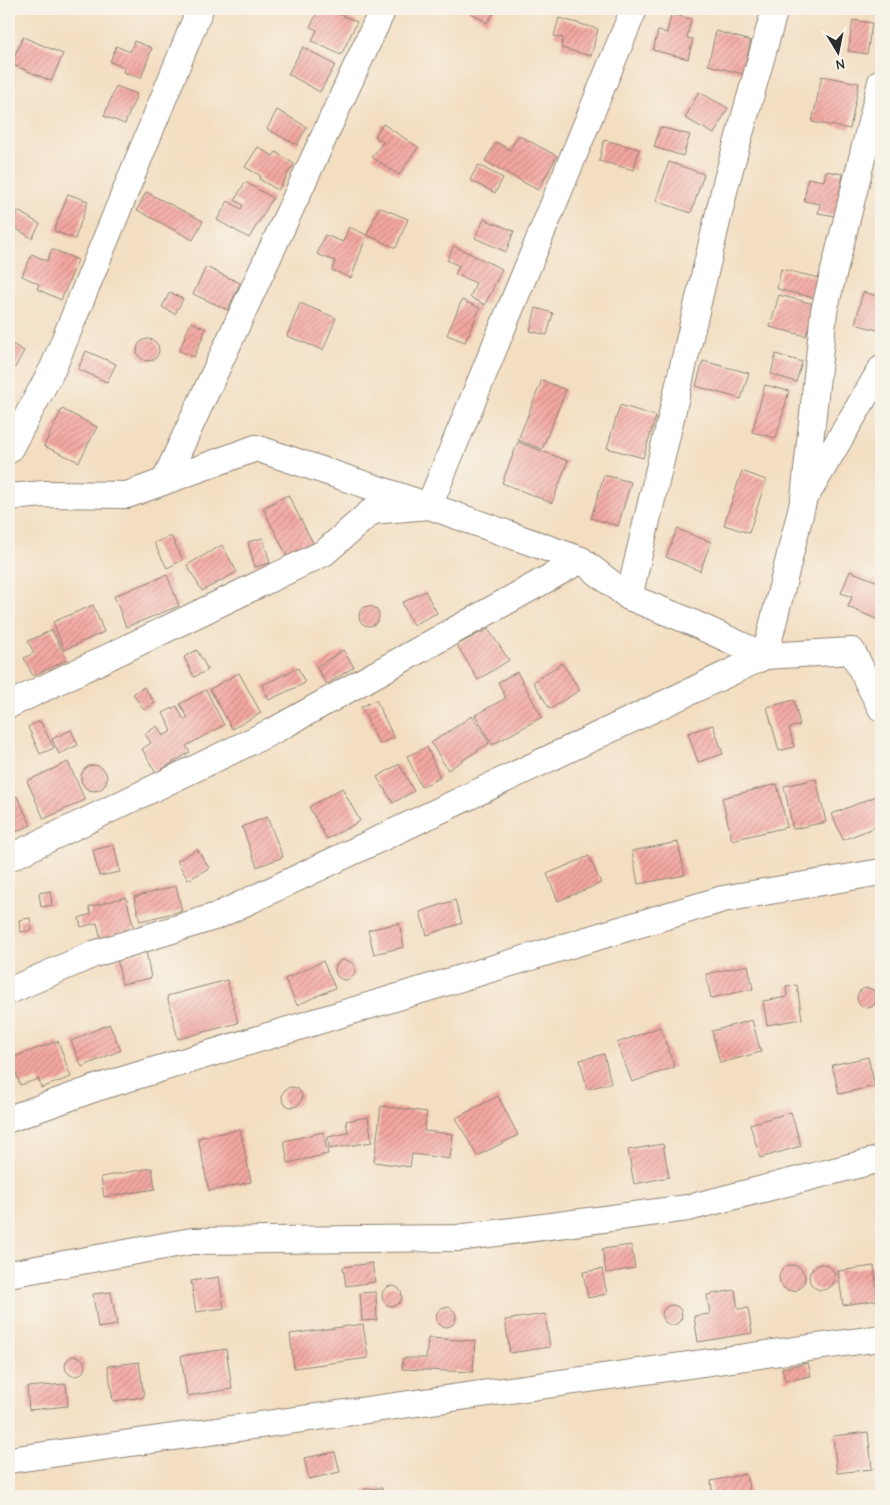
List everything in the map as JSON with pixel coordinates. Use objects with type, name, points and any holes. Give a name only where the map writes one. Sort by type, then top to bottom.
[{"type":"street","points":[[9,450],[52,368],[200,9]]},
{"type":"street","points":[[165,480],[383,9]]},
{"type":"street","points":[[429,506],[634,9]]},
{"type":"street","points":[[629,596],[726,183],[775,9]]},
{"type":"street","points":[[765,656],[804,498],[824,311],[881,82]]},
{"type":"street","points":[[804,498],[881,368]]},
{"type":"street","points":[[9,497],[44,494],[127,494],[256,448],[429,506],[581,560],[629,596],[765,656]]},
{"type":"street","points":[[9,705],[324,552],[372,511],[429,506]]},
{"type":"street","points":[[9,858],[275,730],[581,560]]},
{"type":"street","points":[[9,991],[94,954],[216,916],[765,656],[852,651],[881,702]]},
{"type":"street","points":[[9,1119],[96,1088],[722,899],[881,872]]},
{"type":"street","points":[[9,1274],[192,1241],[458,1238],[678,1209],[881,1159]]},
{"type":"street","points":[[9,1460],[881,1338]]},
{"type":"building","points":[[319,9],[329,9],[357,22],[341,55],[312,41],[317,30],[310,27]]},
{"type":"building","points":[[465,9],[496,9],[487,23]]},
{"type":"building","points":[[671,14],[691,19],[687,38],[693,39],[688,59],[653,50],[658,31],[667,33]]},
{"type":"building","points":[[559,18],[598,29],[591,56],[561,48],[563,38],[554,36]]},
{"type":"building","points":[[853,20],[872,23],[867,54],[848,51]]},
{"type":"building","points":[[716,31],[751,41],[743,74],[708,65]]},
{"type":"building","points":[[23,37],[63,54],[51,81],[11,64]]},
{"type":"building","points":[[134,41],[152,48],[141,78],[123,72],[124,67],[110,62],[116,46],[130,52]]},
{"type":"building","points":[[303,47],[335,65],[320,92],[288,74]]},
{"type":"building","points":[[822,76],[859,83],[850,129],[812,122]]},
{"type":"building","points":[[116,86],[137,94],[125,124],[104,116]]},
{"type":"building","points":[[699,92],[728,108],[714,134],[685,118]]},
{"type":"building","points":[[277,110],[307,127],[297,145],[267,129]]},
{"type":"building","points":[[383,124],[418,147],[399,175],[372,157],[383,142],[375,136]]},
{"type":"building","points":[[660,127],[690,135],[683,156],[654,147]]},
{"type":"building","points":[[518,135],[557,156],[538,190],[485,161],[496,142],[510,150]]},
{"type":"building","points":[[604,140],[639,149],[634,170],[599,161]]},
{"type":"building","points":[[258,147],[273,156],[276,152],[294,164],[278,190],[259,179],[261,176],[245,167]]},
{"type":"building","points":[[669,162],[704,174],[691,213],[656,201]]},
{"type":"building","points":[[478,165],[503,178],[495,193],[470,180]]},
{"type":"building","points":[[826,171],[843,174],[835,216],[818,213],[820,204],[804,201],[808,178],[824,181]]},
{"type":"building","points":[[245,182],[273,198],[249,238],[217,220],[228,201],[241,209],[243,205],[235,200]]},
{"type":"building","points":[[146,192],[203,221],[193,240],[137,210]]},
{"type":"building","points":[[68,194],[88,201],[75,239],[54,231]]},
{"type":"building","points":[[379,207],[408,219],[396,248],[367,235]]},
{"type":"building","points":[[18,211],[40,224],[32,238],[10,225]]},
{"type":"building","points":[[484,219],[514,231],[506,252],[475,238]]},
{"type":"building","points":[[349,227],[367,235],[351,278],[332,270],[335,261],[317,254],[325,235],[343,242]]},
{"type":"building","points":[[454,246],[502,269],[485,305],[470,297],[476,283],[455,274],[459,266],[447,260]]},
{"type":"building","points":[[52,249],[78,260],[61,300],[37,289],[39,284],[22,276],[32,254],[47,261]]},
{"type":"building","points":[[206,267],[240,283],[228,310],[193,294]]},
{"type":"building","points":[[781,269],[823,279],[819,299],[777,289]]},
{"type":"building","points":[[170,292],[183,299],[175,314],[162,307]]},
{"type":"building","points":[[863,292],[881,297],[881,331],[855,324]]},
{"type":"building","points":[[779,295],[814,304],[806,336],[770,327]]},
{"type":"building","points":[[462,300],[480,308],[465,342],[447,335]]},
{"type":"building","points":[[300,303],[336,318],[323,350],[287,336]]},
{"type":"building","points":[[536,308],[553,313],[547,335],[530,331]]},
{"type":"building","points":[[191,322],[206,329],[194,357],[179,351]]},
{"type":"building","points":[[148,339],[156,342],[159,350],[156,358],[148,361],[140,358],[137,350],[140,342]]},
{"type":"building","points":[[9,342],[24,351],[9,378]]},
{"type":"building","points":[[86,351],[116,364],[107,382],[78,369]]},
{"type":"building","points":[[776,354],[802,362],[796,382],[771,374]]},
{"type":"building","points":[[703,361],[749,373],[741,399],[696,386]]},
{"type":"building","points":[[542,380],[566,390],[542,449],[518,440]]},
{"type":"building","points":[[765,385],[789,391],[776,438],[752,432]]},
{"type":"building","points":[[620,405],[656,416],[643,458],[607,448]]},
{"type":"building","points":[[62,409],[97,427],[79,462],[44,446]]},
{"type":"building","points":[[518,442],[568,461],[552,503],[502,483]]},
{"type":"building","points":[[742,471],[766,480],[749,533],[724,525]]},
{"type":"building","points":[[604,475],[631,482],[618,526],[591,518]]},
{"type":"building","points":[[288,495],[313,543],[287,556],[263,508]]},
{"type":"building","points":[[677,529],[711,542],[700,571],[666,557]]},
{"type":"building","points":[[171,536],[183,560],[167,568],[154,543]]},
{"type":"building","points":[[263,538],[270,563],[255,567],[248,542]]},
{"type":"building","points":[[222,545],[237,572],[202,591],[187,565]]},
{"type":"building","points":[[850,571],[881,583],[881,621],[848,607],[852,597],[841,593]]},
{"type":"building","points":[[167,575],[179,606],[126,627],[114,596]]},
{"type":"building","points":[[425,591],[437,613],[413,625],[402,603]]},
{"type":"building","points":[[93,605],[104,632],[64,650],[53,622]]},
{"type":"building","points":[[369,606],[376,609],[379,616],[376,623],[369,626],[362,623],[359,616],[362,609]]},
{"type":"building","points":[[488,629],[509,660],[478,680],[457,645]]},
{"type":"building","points":[[52,630],[67,660],[33,676],[24,658],[34,653],[28,641]]},
{"type":"building","points":[[197,650],[208,670],[194,677],[184,657]]},
{"type":"building","points":[[343,650],[354,667],[327,684],[316,667]]},
{"type":"building","points":[[562,663],[580,690],[550,709],[533,682]]},
{"type":"building","points":[[298,668],[305,683],[269,700],[262,685]]},
{"type":"building","points":[[517,672],[542,717],[492,745],[475,715],[506,698],[498,682]]},
{"type":"building","points":[[239,673],[261,713],[232,729],[210,689]]},
{"type":"building","points":[[144,687],[155,703],[144,710],[133,694]]},
{"type":"building","points":[[206,690],[224,725],[186,746],[190,752],[156,773],[142,749],[151,743],[145,734],[157,726],[163,736],[172,731],[163,713],[177,706],[184,720],[188,718],[180,704]]},
{"type":"building","points":[[376,700],[394,738],[379,744],[361,707]]},
{"type":"building","points":[[794,700],[800,725],[789,728],[794,747],[779,751],[767,707]]},
{"type":"building","points":[[472,716],[489,743],[448,770],[431,743]]},
{"type":"building","points":[[40,721],[54,748],[40,754],[28,727]]},
{"type":"building","points":[[713,725],[723,754],[698,762],[688,733]]},
{"type":"building","points":[[71,730],[78,745],[59,754],[52,739]]},
{"type":"building","points":[[427,747],[440,778],[421,787],[407,756]]},
{"type":"building","points":[[68,762],[85,800],[44,819],[27,781]]},
{"type":"building","points":[[399,764],[414,791],[393,803],[377,777]]},
{"type":"building","points":[[94,765],[103,769],[107,778],[103,787],[94,791],[85,787],[81,778],[85,769]]},
{"type":"building","points":[[816,779],[826,822],[793,829],[784,786]]},
{"type":"building","points":[[777,784],[787,827],[732,840],[722,798]]},
{"type":"building","points":[[342,788],[360,821],[327,839],[309,807]]},
{"type":"building","points":[[879,795],[881,800],[881,825],[843,840],[832,814]]},
{"type":"building","points":[[17,796],[31,825],[9,835],[9,800]]},
{"type":"building","points":[[267,817],[283,857],[257,867],[242,827]]},
{"type":"building","points":[[678,842],[685,875],[638,884],[632,851]]},
{"type":"building","points":[[114,845],[120,872],[99,876],[93,850]]},
{"type":"building","points":[[197,849],[209,868],[188,880],[177,861]]},
{"type":"building","points":[[589,856],[601,883],[558,901],[547,874]]},
{"type":"building","points":[[176,886],[182,911],[140,921],[134,897]]},
{"type":"building","points":[[50,891],[52,905],[41,907],[39,893]]},
{"type":"building","points":[[126,897],[134,929],[101,938],[97,923],[81,927],[79,918],[91,914],[89,907]]},
{"type":"building","points":[[455,900],[462,923],[427,935],[420,912]]},
{"type":"building","points":[[30,918],[32,930],[20,932],[19,920]]},
{"type":"building","points":[[399,923],[404,947],[374,954],[368,930]]},
{"type":"building","points":[[146,951],[151,978],[122,984],[117,958]]},
{"type":"building","points":[[345,960],[352,963],[355,970],[352,977],[345,980],[338,977],[335,970],[338,963]]},
{"type":"building","points":[[323,961],[335,988],[297,1005],[285,979]]},
{"type":"building","points":[[748,965],[753,989],[711,998],[706,974]]},
{"type":"building","points":[[227,980],[238,1023],[178,1039],[167,996]]},
{"type":"building","points":[[797,985],[802,1019],[767,1025],[763,1001],[787,997],[786,986]]},
{"type":"building","points":[[867,988],[874,991],[877,998],[874,1005],[867,1008],[860,1005],[857,998],[860,991]]},
{"type":"building","points":[[752,1020],[761,1052],[720,1063],[712,1031]]},
{"type":"building","points":[[109,1024],[121,1050],[82,1067],[71,1041]]},
{"type":"building","points":[[660,1027],[675,1067],[632,1082],[617,1043]]},
{"type":"building","points":[[58,1041],[71,1077],[41,1088],[39,1079],[20,1085],[11,1058]]},
{"type":"building","points":[[604,1054],[611,1083],[587,1089],[580,1060]]},
{"type":"building","points":[[868,1057],[875,1086],[839,1094],[832,1065]]},
{"type":"building","points":[[292,1087],[299,1090],[302,1097],[299,1104],[292,1107],[285,1104],[282,1097],[285,1090]]},
{"type":"building","points":[[498,1096],[518,1135],[477,1156],[456,1118]]},
{"type":"building","points":[[381,1106],[427,1112],[424,1131],[453,1134],[450,1159],[412,1154],[410,1167],[374,1162]]},
{"type":"building","points":[[791,1112],[801,1146],[760,1158],[750,1124]]},
{"type":"building","points":[[368,1117],[372,1142],[329,1149],[328,1137],[348,1133],[346,1121]]},
{"type":"building","points":[[240,1129],[251,1182],[209,1191],[198,1138]]},
{"type":"building","points":[[323,1132],[328,1154],[288,1163],[284,1141]]},
{"type":"building","points":[[663,1144],[669,1177],[634,1184],[628,1150]]},
{"type":"building","points":[[152,1168],[155,1189],[104,1197],[101,1177]]},
{"type":"building","points":[[881,1232],[881,1258],[880,1258],[876,1233]]},
{"type":"building","points":[[631,1245],[635,1268],[606,1273],[602,1249]]},
{"type":"building","points":[[372,1263],[375,1282],[346,1286],[343,1267]]},
{"type":"building","points":[[822,1264],[831,1268],[835,1277],[831,1286],[822,1290],[813,1286],[809,1277],[813,1268]]},
{"type":"building","points":[[792,1265],[801,1269],[805,1278],[801,1287],[792,1291],[783,1287],[779,1278],[783,1269]]},
{"type":"building","points":[[874,1266],[878,1300],[843,1305],[838,1271]]},
{"type":"building","points":[[602,1269],[607,1294],[588,1298],[583,1272]]},
{"type":"building","points":[[219,1277],[224,1308],[196,1312],[191,1281]]},
{"type":"building","points":[[392,1286],[399,1289],[402,1296],[399,1303],[392,1306],[385,1303],[382,1296],[385,1289]]},
{"type":"building","points":[[735,1290],[738,1309],[748,1308],[752,1333],[698,1342],[694,1316],[710,1314],[707,1295]]},
{"type":"building","points":[[111,1292],[117,1325],[98,1328],[93,1294]]},
{"type":"building","points":[[376,1292],[377,1320],[362,1321],[360,1293]]},
{"type":"building","points":[[672,1305],[679,1308],[682,1315],[679,1322],[672,1325],[665,1322],[662,1315],[665,1308]]},
{"type":"building","points":[[446,1307],[453,1310],[456,1317],[453,1324],[446,1327],[439,1324],[436,1317],[439,1310]]},
{"type":"building","points":[[545,1314],[550,1347],[510,1353],[505,1320]]},
{"type":"building","points":[[363,1324],[368,1358],[294,1368],[290,1334]]},
{"type":"building","points":[[428,1338],[475,1341],[473,1372],[402,1369],[403,1358],[426,1358]]},
{"type":"building","points":[[226,1349],[232,1389],[187,1396],[181,1356]]},
{"type":"building","points":[[75,1356],[82,1359],[85,1366],[82,1373],[75,1376],[68,1373],[65,1366],[68,1359]]},
{"type":"building","points":[[139,1362],[144,1397],[113,1401],[108,1366]]},
{"type":"building","points":[[808,1363],[811,1376],[785,1381],[782,1368]]},
{"type":"building","points":[[66,1384],[68,1406],[29,1410],[27,1387]]},
{"type":"building","points":[[868,1432],[872,1469],[837,1473],[833,1436]]},
{"type":"building","points":[[335,1452],[340,1472],[309,1479],[304,1458]]},
{"type":"building","points":[[746,1474],[751,1496],[713,1496],[711,1481]]},
{"type":"building","points":[[382,1488],[383,1496],[365,1496],[364,1489]]}]
